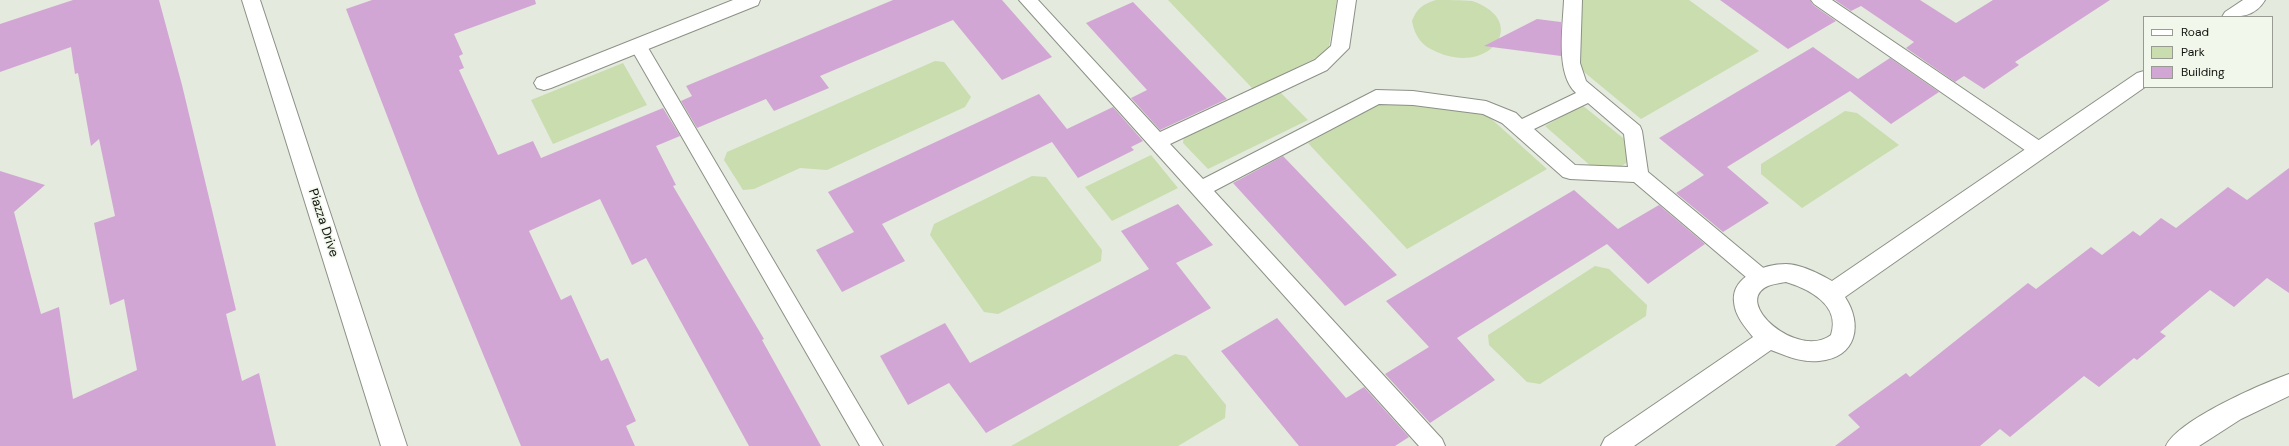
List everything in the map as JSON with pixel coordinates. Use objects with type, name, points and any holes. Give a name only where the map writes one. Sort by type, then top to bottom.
[{"type":"street","name":"Piazza Drive","points":[[251,0],[394,446]]},
{"type":"street","points":[[544,83],[751,0]]},
{"type":"street","points":[[2233,16],[2252,1]]},
{"type":"street","points":[[1830,295],[2143,79]]},
{"type":"street","points":[[1786,273],[1810,280],[1830,295],[1837,302],[1844,316],[1845,330],[1839,342],[1821,351],[1804,352],[1789,349],[1769,338],[1756,327],[1748,314],[1745,300],[1750,285],[1760,277],[1770,274],[1786,273]]},
{"type":"street","points":[[1614,446],[1769,338]]},
{"type":"street","points":[[2179,446],[2215,421],[2248,403],[2289,385]]},
{"type":"lane","points":[[1028,0],[1434,446]]},
{"type":"lane","points":[[1158,142],[1321,65],[1340,48],[1347,0]]},
{"type":"lane","points":[[1573,0],[1571,63],[1578,84],[1634,131],[1639,175]]},
{"type":"lane","points":[[1820,0],[2039,150]]},
{"type":"lane","points":[[638,45],[872,446]]},
{"type":"lane","points":[[1520,128],[1590,94]]},
{"type":"lane","points":[[1200,190],[1376,97],[1413,98],[1486,108],[1509,118],[1570,172],[1639,175],[1760,277]]},
{"type":"green space","points":[[1168,0],[1337,0],[1328,52],[1253,89]]},
{"type":"green space","points":[[1436,0],[1472,1],[1490,10],[1499,21],[1501,32],[1496,43],[1487,52],[1473,57],[1456,58],[1427,47],[1417,36],[1412,21],[1421,7]]},
{"type":"green space","points":[[1583,0],[1689,0],[1759,51],[1641,119],[1578,67],[1579,2]]},
{"type":"green space","points":[[935,61],[944,62],[971,97],[965,107],[827,170],[800,168],[754,189],[743,190],[724,160],[727,152]]},
{"type":"green space","points":[[623,63],[647,105],[553,144],[531,100]]},
{"type":"green space","points":[[1278,90],[1308,120],[1208,169],[1183,143],[1184,135]]},
{"type":"green space","points":[[1387,100],[1487,115],[1547,169],[1407,249],[1308,143]]},
{"type":"green space","points":[[1582,105],[1628,142],[1629,161],[1616,170],[1592,167],[1545,126]]},
{"type":"green space","points":[[1845,111],[1857,113],[1899,145],[1802,208],[1761,174],[1761,164]]},
{"type":"green space","points":[[1151,155],[1178,188],[1112,221],[1085,187]]},
{"type":"green space","points":[[1032,176],[1046,177],[1102,250],[1101,261],[998,314],[984,312],[930,235],[934,224]]},
{"type":"green space","points":[[1595,266],[1609,269],[1647,305],[1646,316],[1540,384],[1527,382],[1489,345],[1488,335]]},
{"type":"green space","points":[[1175,354],[1186,356],[1226,405],[1225,418],[1178,446],[1011,446]]},
{"type":"building","points":[[73,0],[159,0],[182,85],[236,310],[226,314],[242,381],[259,373],[276,446],[0,446],[0,171],[45,185],[14,212],[41,314],[59,307],[73,399],[137,370],[124,299],[110,305],[94,223],[115,216],[99,139],[91,146],[78,73],[75,74],[71,47],[0,72],[0,24]]},
{"type":"building","points":[[372,0],[535,0],[536,4],[454,34],[463,54],[459,56],[464,68],[459,70],[498,155],[533,141],[541,158],[663,108],[680,136],[656,146],[676,185],[673,186],[764,339],[762,340],[821,446],[749,446],[646,258],[632,265],[600,199],[529,231],[561,300],[571,295],[601,361],[608,358],[636,421],[626,426],[635,446],[521,446],[421,204],[346,9]]},
{"type":"building","points":[[893,0],[1002,0],[1052,57],[1002,80],[953,20],[820,76],[829,88],[774,111],[766,99],[697,128],[681,101],[692,96],[686,86]]},
{"type":"building","points":[[1720,0],[1810,0],[1813,5],[1836,21],[1788,49]]},
{"type":"building","points":[[1835,0],[1920,0],[1956,23],[1993,0],[2110,0],[2015,62],[2019,65],[1984,89],[1964,76],[1955,82],[1906,48],[1914,42],[1861,6],[1851,11]]},
{"type":"building","points":[[1133,2],[1227,99],[1160,130],[1131,98],[1147,90],[1086,23]]},
{"type":"building","points":[[1537,19],[1561,22],[1561,56],[1484,46]]},
{"type":"building","points":[[1813,47],[1858,79],[1890,58],[1939,92],[1891,124],[1850,91],[1727,167],[1769,203],[1723,232],[1676,193],[1704,175],[1659,138]]},
{"type":"building","points":[[1039,94],[1067,129],[1113,107],[1143,141],[1131,147],[1134,150],[1078,178],[1052,142],[882,224],[905,261],[842,292],[816,250],[854,232],[828,192]]},
{"type":"building","points":[[1283,156],[1397,275],[1345,306],[1233,183]]},
{"type":"building","points":[[2289,168],[2289,293],[2267,278],[2234,307],[2210,290],[2160,332],[2166,336],[2137,360],[2134,358],[2099,387],[2084,376],[2010,437],[2000,429],[1980,446],[1835,446],[1860,427],[1848,415],[1906,373],[1910,377],[2028,283],[2036,289],[2091,247],[2102,255],[2133,231],[2140,236],[2161,218],[2176,228],[2228,187],[2247,200]]},
{"type":"building","points":[[1574,190],[1618,229],[1659,205],[1705,244],[1648,284],[1607,244],[1457,338],[1495,380],[1430,423],[1385,374],[1429,347],[1386,301]]},
{"type":"building","points":[[1178,204],[1213,245],[1176,263],[1211,308],[986,433],[949,383],[908,405],[880,356],[945,323],[970,363],[1149,269],[1121,231]]},
{"type":"building","points":[[1277,318],[1346,398],[1364,387],[1409,437],[1395,446],[1299,446],[1221,351]]}]
